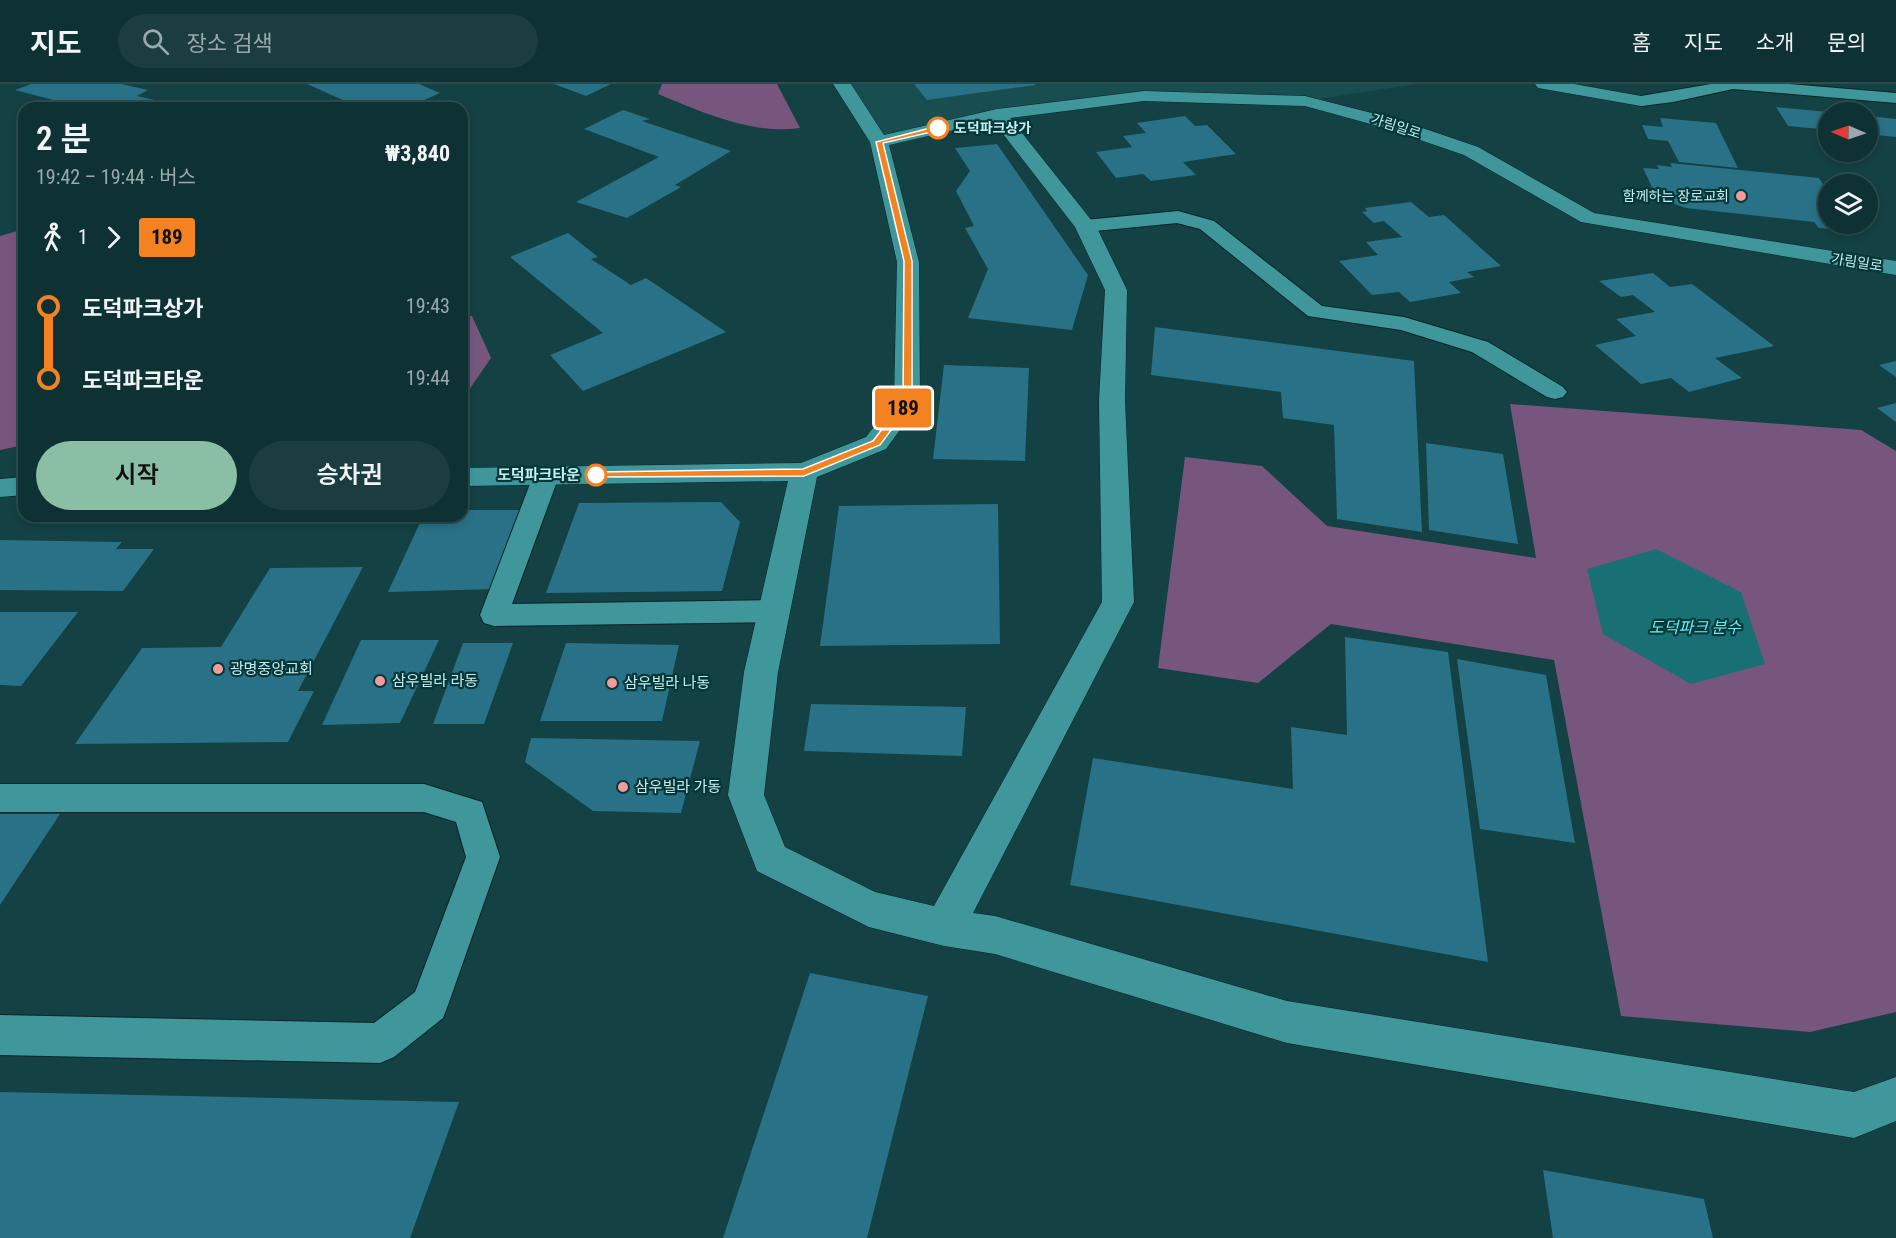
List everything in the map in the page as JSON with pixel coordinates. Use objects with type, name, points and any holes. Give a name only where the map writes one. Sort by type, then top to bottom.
[{"type":"street","points":[[468,477],[804,472],[876,443],[907,402],[908,261],[879,142],[842,84]]},
{"type":"street","points":[[1544,84],[1641,101]]},
{"type":"street","name":"가림일로","points":[[879,142],[997,114],[1144,96],[1305,101],[1392,124],[1471,152],[1588,218],[1896,268]]},
{"type":"street","points":[[944,927],[1118,602],[1112,401],[1116,290],[1085,226],[997,114]]},
{"type":"street","points":[[804,472],[761,672],[746,795],[771,860],[869,909],[944,927],[995,935],[1287,1022],[1854,1115],[1896,1099]]},
{"type":"street","points":[[0,488],[18,486]]},
{"type":"lane","points":[[1641,101],[1673,97],[1733,84],[1896,98]]},
{"type":"lane","points":[[1085,226],[1178,217],[1207,225],[1316,311],[1404,324],[1480,346],[1555,392]]},
{"type":"lane","points":[[546,476],[494,615],[775,611]]},
{"type":"lane","points":[[0,798],[424,798],[470,812],[483,856],[429,1005],[380,1043],[0,1035]]},
{"type":"shaded area","points":[[662,84],[777,84],[800,128],[764,128],[728,120],[658,94]]},
{"type":"shaded area","points":[[842,84],[1417,84],[1305,101],[1144,96],[997,114],[879,142]]},
{"type":"shaded area","points":[[18,231],[18,446],[0,450],[0,236]]},
{"type":"shaded area","points":[[468,316],[472,316],[491,358],[468,391]]},
{"type":"shaded area","points":[[1510,404],[1861,430],[1896,451],[1896,1012],[1810,1032],[1621,1016],[1554,660],[1331,624],[1258,683],[1158,668],[1185,457],[1262,466],[1327,526],[1536,558]]},
{"type":"water","name":"도덕파크 분수","points":[[1656,549],[1741,592],[1765,664],[1691,684],[1603,634],[1587,569]]},
{"type":"building","points":[[31,84],[121,84],[148,90],[137,96],[163,102],[61,102],[15,90]]},
{"type":"building","points":[[307,84],[419,84],[440,93],[420,102],[343,102],[345,101]]},
{"type":"building","points":[[554,84],[611,84],[586,96]]},
{"type":"building","points":[[914,84],[1035,84],[1035,85],[927,100]]},
{"type":"building","points":[[1776,107],[1818,111],[1818,129],[1788,126]]},
{"type":"building","points":[[623,110],[650,119],[642,121],[731,151],[675,185],[681,187],[627,218],[576,202],[659,157],[584,129]]},
{"type":"building","points":[[1185,116],[1195,126],[1207,125],[1236,154],[1183,162],[1196,175],[1151,181],[1143,174],[1116,178],[1096,152],[1132,147],[1123,136],[1146,133],[1137,123]]},
{"type":"building","points":[[1878,117],[1896,119],[1896,137],[1878,135]]},
{"type":"building","points":[[1660,118],[1716,123],[1738,168],[1679,162],[1668,141],[1648,139],[1642,125],[1663,127]]},
{"type":"building","points":[[997,144],[1088,275],[1072,330],[968,318],[988,269],[965,228],[974,226],[956,191],[970,171],[955,148]]},
{"type":"building","name":"함께하는 장로교회","points":[[1670,163],[1818,178],[1818,227],[1814,222],[1686,208],[1657,198],[1643,168],[1659,169],[1657,165],[1672,167]]},
{"type":"building","points":[[1411,202],[1429,217],[1444,215],[1501,266],[1467,272],[1474,277],[1449,282],[1461,293],[1410,302],[1399,292],[1372,295],[1339,261],[1378,255],[1366,242],[1402,237],[1384,221],[1374,223],[1362,212],[1367,211],[1365,208]]},
{"type":"building","points":[[568,233],[598,257],[591,259],[631,285],[646,278],[726,332],[583,391],[550,355],[603,333],[510,257]]},
{"type":"building","points":[[1653,273],[1670,287],[1692,284],[1774,346],[1715,358],[1742,378],[1689,392],[1671,378],[1641,384],[1595,345],[1636,336],[1616,319],[1655,312],[1633,295],[1621,297],[1599,281]]},
{"type":"building","points":[[1155,327],[1414,361],[1422,532],[1337,519],[1334,425],[1283,418],[1281,392],[1151,375]]},
{"type":"building","points":[[1896,361],[1896,377],[1879,365]]},
{"type":"building","points":[[944,365],[1029,368],[1025,461],[933,459]]},
{"type":"building","points":[[1896,403],[1896,422],[1877,408]]},
{"type":"building","points":[[1426,443],[1503,454],[1518,544],[1429,530]]},
{"type":"building","points":[[721,502],[740,522],[722,591],[546,593],[579,503]]},
{"type":"building","points":[[998,504],[1000,644],[820,646],[839,506]]},
{"type":"building","points":[[468,510],[524,510],[494,589],[388,592],[420,522],[468,522]]},
{"type":"building","points":[[0,540],[122,542],[116,549],[154,549],[123,591],[0,590]]},
{"type":"building","name":"광명중앙교회","points":[[363,567],[298,691],[314,691],[288,742],[75,744],[142,648],[221,647],[270,568]]},
{"type":"building","points":[[0,612],[78,612],[21,686],[0,685]]},
{"type":"building","points":[[1345,637],[1448,652],[1488,962],[1070,885],[1093,758],[1293,789],[1291,727],[1347,735]]},
{"type":"building","name":"삼우빌라 라동","points":[[361,640],[439,640],[400,723],[322,725]]},
{"type":"building","points":[[463,643],[513,643],[484,724],[433,724]]},
{"type":"building","name":"삼우빌라 나동","points":[[566,643],[679,645],[662,721],[540,721]]},
{"type":"building","points":[[1457,659],[1546,675],[1575,843],[1480,829]]},
{"type":"building","points":[[811,704],[966,707],[962,756],[804,751]]},
{"type":"building","name":"삼우빌라 가동","points":[[531,738],[700,741],[681,813],[593,811],[525,762]]},
{"type":"building","points":[[0,814],[60,814],[0,905]]},
{"type":"building","points":[[810,973],[928,996],[867,1238],[723,1238]]},
{"type":"building","points":[[0,1092],[459,1102],[410,1238],[0,1238]]},
{"type":"building","points":[[1543,1170],[1704,1199],[1713,1238],[1553,1238]]},
{"type":"bus line","name":"189","points":[[596,475],[804,472],[876,443],[907,402],[908,261],[879,142],[938,128]]},
{"type":"place","name":"도덕파크상가","points":[[938,128]]},
{"type":"place","name":"함께하는 장로교회","points":[[1741,196]]},
{"type":"place","name":"도덕파크타운","points":[[596,475]]},
{"type":"place","name":"광명중앙교회","points":[[218,669]]},
{"type":"place","name":"삼우빌라 라동","points":[[380,681]]},
{"type":"place","name":"삼우빌라 나동","points":[[612,683]]},
{"type":"place","name":"삼우빌라 가동","points":[[623,787]]}]
